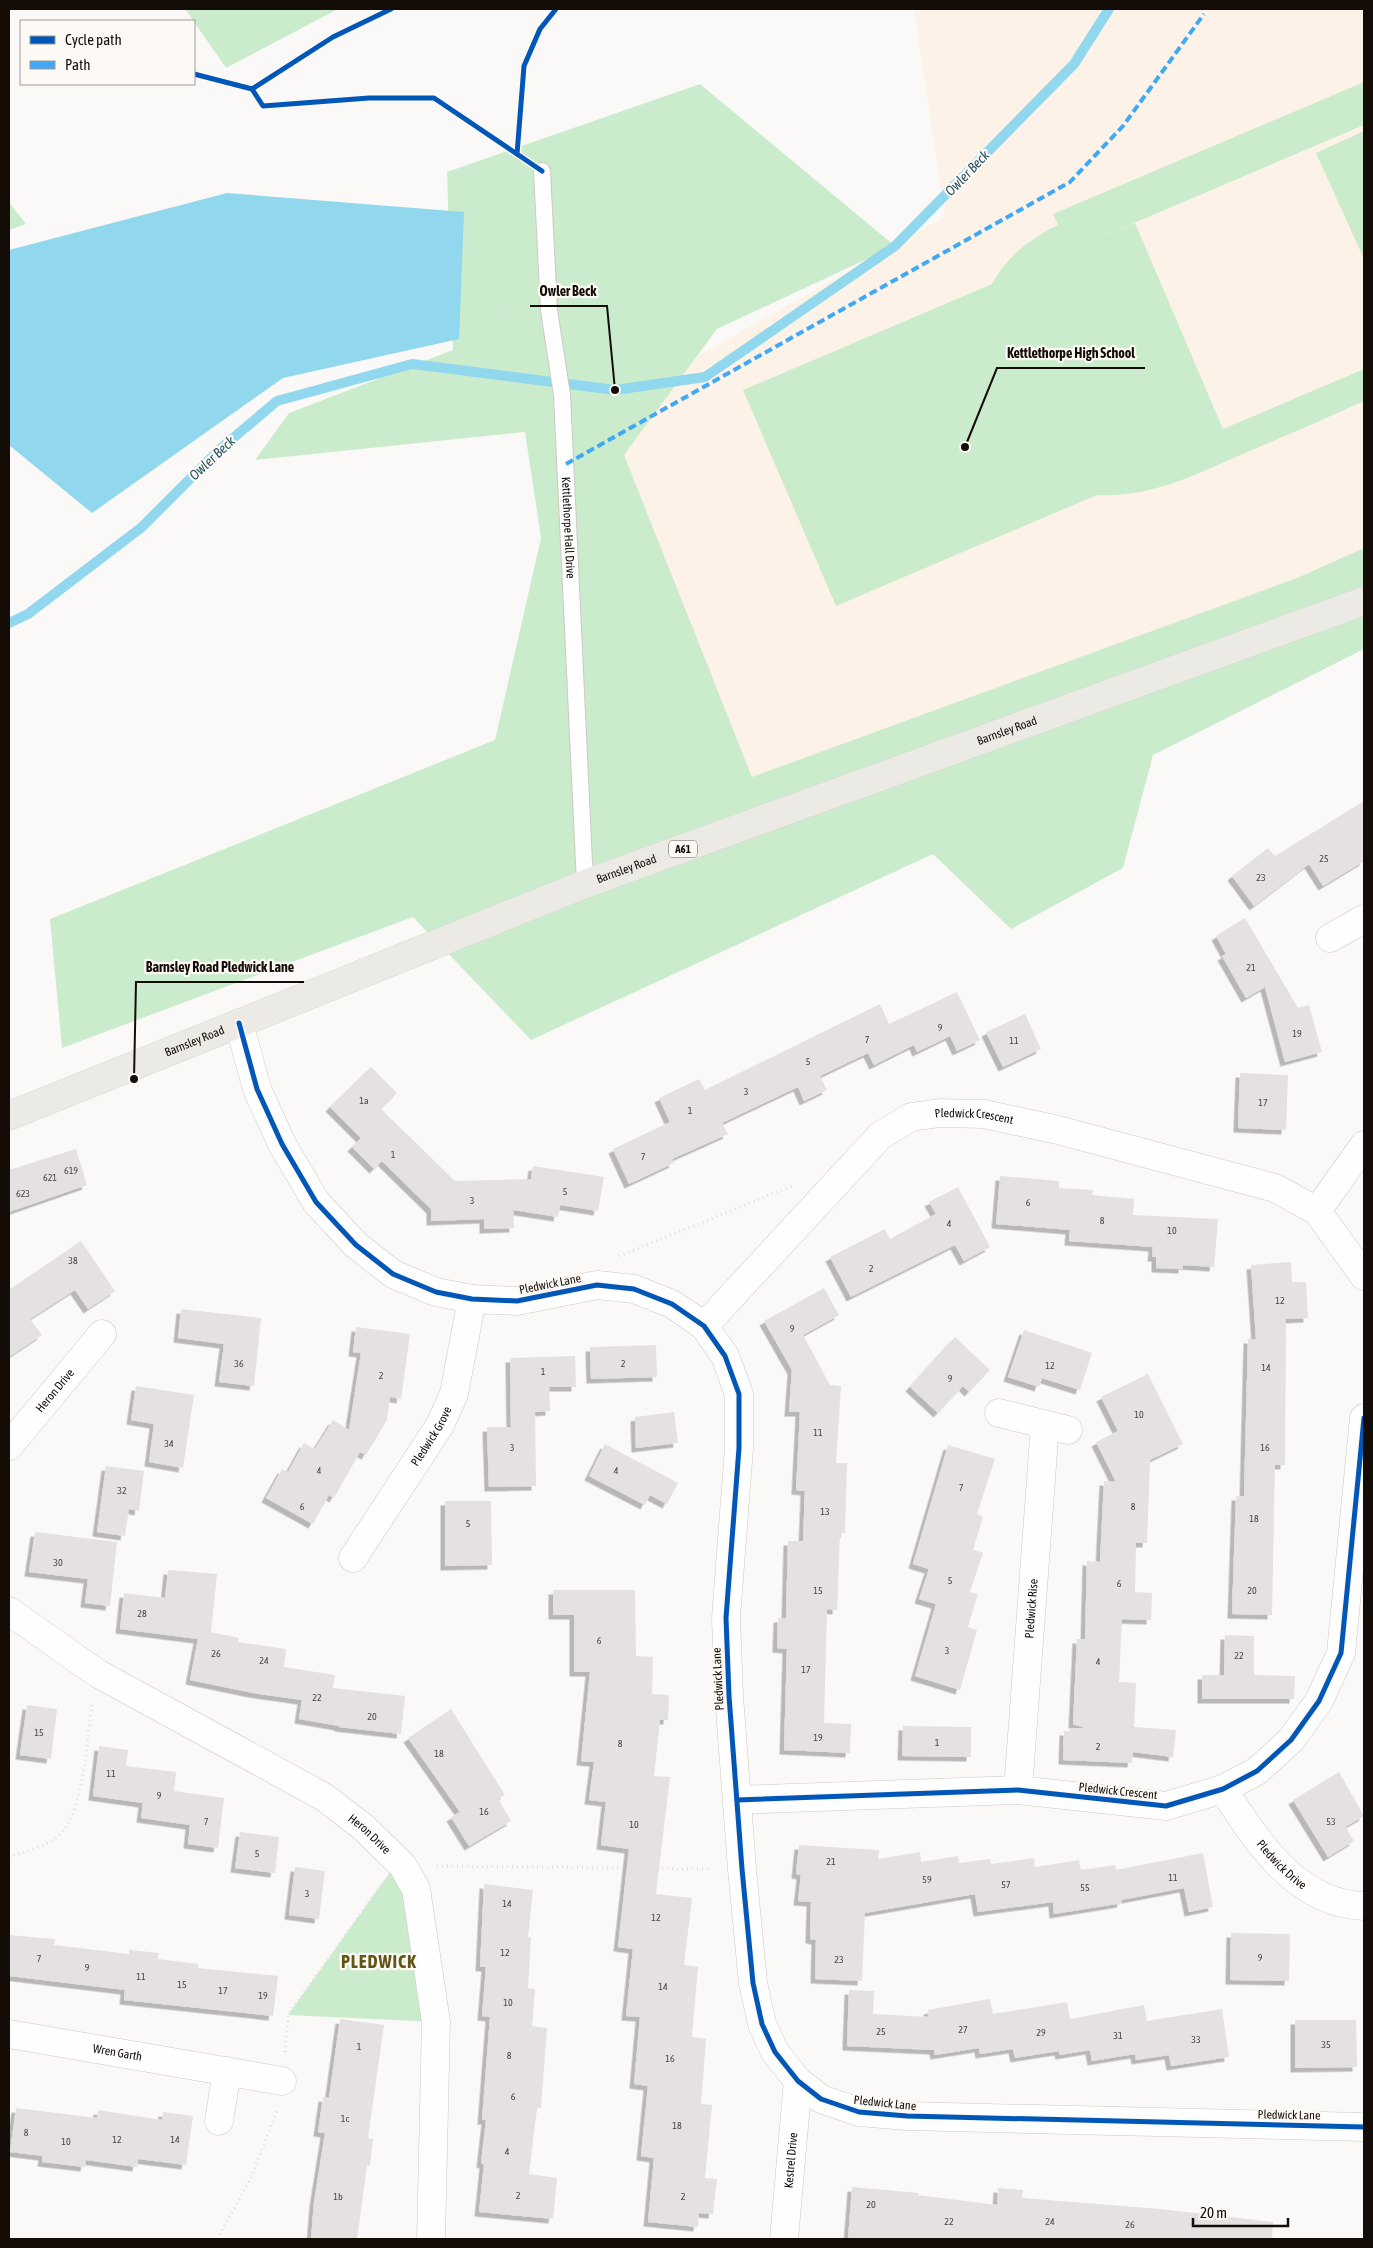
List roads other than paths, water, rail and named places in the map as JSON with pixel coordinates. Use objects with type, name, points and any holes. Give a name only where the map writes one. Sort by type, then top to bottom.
[{"type":"main road","name":"Barnsley Road","points":[[9,1116],[585,884],[1364,601]]},
{"type":"street","points":[[1330,938],[1364,920]]},
{"type":"street","name":"Pledwick Lane","points":[[239,1023],[257,1089],[282,1144],[316,1202],[356,1245],[393,1274],[436,1292],[472,1298],[517,1301],[597,1285],[634,1289],[672,1304],[704,1326],[725,1356],[739,1394],[739,1448],[726,1618],[742,1870],[753,1983],[762,2024],[775,2052],[798,2081],[821,2099],[859,2112],[907,2116],[1364,2127]]},
{"type":"street","name":"Pledwick Crescent","points":[[704,1326],[814,1205],[880,1136],[911,1117],[940,1114],[984,1114],[1058,1130],[1275,1188],[1317,1211],[1364,1276]]},
{"type":"street","points":[[1317,1211],[1364,1145]]},
{"type":"street","name":"Pledwick Grove","points":[[353,1558],[440,1425],[454,1394],[472,1298]]},
{"type":"street","name":"Heron Drive","points":[[9,1446],[102,1334]]},
{"type":"street","name":"Pledwick Rise","points":[[999,1413],[1056,1428],[1018,1790]]},
{"type":"street","name":"Pledwick Crescent","points":[[737,1800],[1018,1790],[1166,1806],[1224,1789],[1257,1771],[1291,1740],[1319,1700],[1342,1653],[1364,1418]]},
{"type":"street","name":"Heron Drive","points":[[9,1611],[97,1673],[324,1797],[363,1827],[400,1863],[416,1890],[436,2022],[431,2239]]},
{"type":"street","name":"Pledwick Drive","points":[[1224,1789],[1257,1841],[1285,1871],[1317,1894],[1349,1906],[1364,1906]]},
{"type":"street","name":"Wren Garth","points":[[9,2034],[282,2081]]},
{"type":"street","points":[[219,2121],[227,2071]]},
{"type":"street","name":"Kestrel Drive","points":[[784,2239],[798,2081]]},
{"type":"lane","name":"Kettlethorpe Hall Drive","points":[[542,171],[549,310],[562,395],[585,884]]},
{"type":"water","points":[[227,193],[464,212],[459,339],[283,378],[92,513],[9,445],[9,250]]},
{"type":"waterway","name":"Owler Beck","points":[[9,623],[28,614],[142,527],[220,449],[277,401],[412,364],[615,390],[705,377],[895,246],[1074,64],[1109,9]]},
{"type":"place","name":"Owler Beck","points":[[615,390]]},
{"type":"place","name":"Kettlethorpe High School","points":[[965,447]]},
{"type":"place","name":"Barnsley Road Pledwick Lane","points":[[134,1079]]},
{"type":"district","name":"PLEDWICK","points":[[379,1962]]}]
